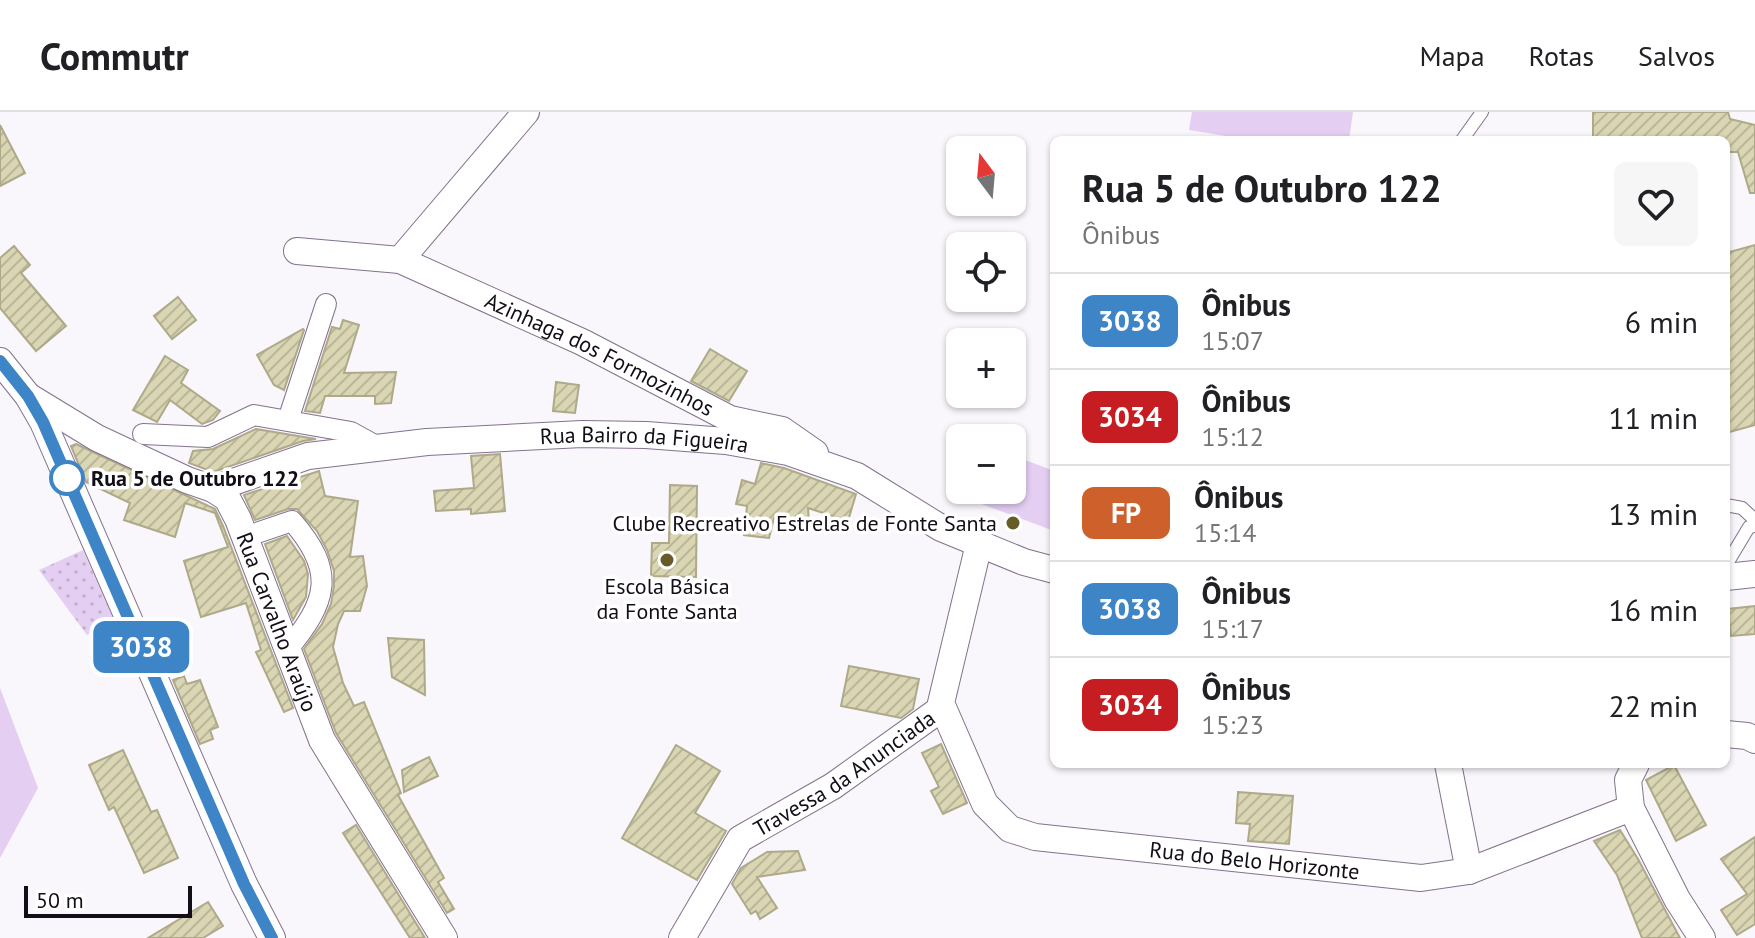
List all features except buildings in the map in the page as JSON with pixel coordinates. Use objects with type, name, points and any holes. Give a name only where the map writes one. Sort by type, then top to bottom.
[{"type":"street","points":[[400,260],[526,112]]},
{"type":"street","name":"Azinhaga dos Formozinhos","points":[[297,251],[400,260],[582,342],[730,419],[782,430],[837,469]]},
{"type":"street","points":[[288,420],[326,304]]},
{"type":"street","points":[[0,361],[28,396],[43,422],[244,884],[272,938]]},
{"type":"street","points":[[28,396],[97,438],[213,489]]},
{"type":"street","points":[[143,434],[208,437],[254,415],[351,432],[378,447]]},
{"type":"street","name":"Rua Bairro da Figueira","points":[[213,489],[308,456],[378,447],[497,437],[646,435],[726,441],[788,452],[857,476],[941,528],[1050,569]]},
{"type":"street","name":"Rua Carvalho Araújo","points":[[213,489],[227,498],[245,537],[322,740],[444,938]]},
{"type":"street","points":[[245,537],[292,521],[314,552],[323,590],[311,622],[287,650]]},
{"type":"street","name":"Travessa da Anunciada","points":[[682,938],[740,839],[833,786],[942,708],[942,694],[979,544]]},
{"type":"street","points":[[1730,570],[1755,574]]},
{"type":"street","name":"Rua do Belo Horizonte","points":[[942,708],[985,804],[1002,823],[1035,837],[1413,879],[1469,871],[1631,808]]},
{"type":"street","points":[[1730,734],[1755,740]]},
{"type":"street","points":[[1449,768],[1469,871]]},
{"type":"street","points":[[1634,768],[1628,780],[1631,808],[1668,884],[1702,938]]},
{"type":"lane","points":[[1465,136],[1482,112]]},
{"type":"lane","points":[[1730,506],[1742,508],[1755,523],[1749,527],[1730,563]]},
{"type":"shaded area","points":[[1192,112],[1353,112],[1350,136],[1226,136],[1189,130]]},
{"type":"shaded area","points":[[1026,460],[1050,469],[1050,530],[981,504],[1026,504]]},
{"type":"shaded area","points":[[83,550],[114,620],[87,635],[39,570]]},
{"type":"shaded area","points":[[0,688],[38,788],[0,858]]},
{"type":"bus line","name":"3038","points":[[0,361],[28,396],[43,422],[244,884],[272,938]]},
{"type":"place","name":"Rua 5 de Outubro 122","points":[[67,478]]},
{"type":"place","name":"Clube Recreativo Estrelas de Fonte Santa","points":[[1013,523]]},
{"type":"place","name":"Escola Básica da Fonte Santa","points":[[667,560]]}]
